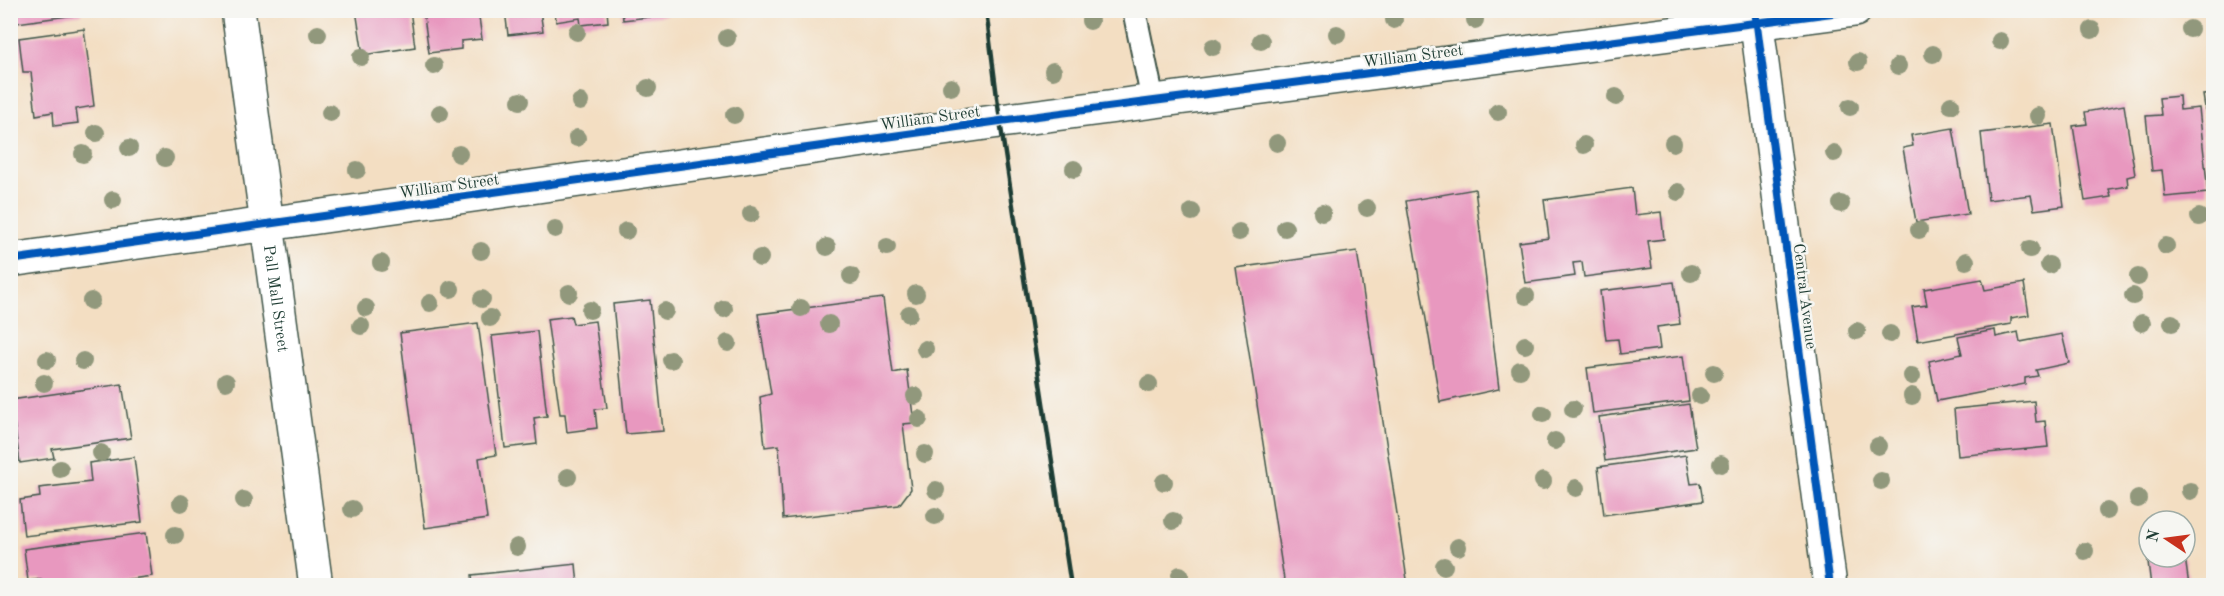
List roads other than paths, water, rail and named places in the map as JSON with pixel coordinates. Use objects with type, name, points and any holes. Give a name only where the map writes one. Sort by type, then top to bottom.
[{"type":"street","name":"Pall Mall Street","points":[[238,10],[316,585]]},
{"type":"street","name":"William Street","points":[[10,260],[1756,18],[1855,10]]},
{"type":"street","name":"Central Avenue","points":[[1756,18],[1830,585]]},
{"type":"lane","points":[[1134,10],[1153,101]]},
{"type":"railway","points":[[986,10],[1000,121],[1071,586]]}]
